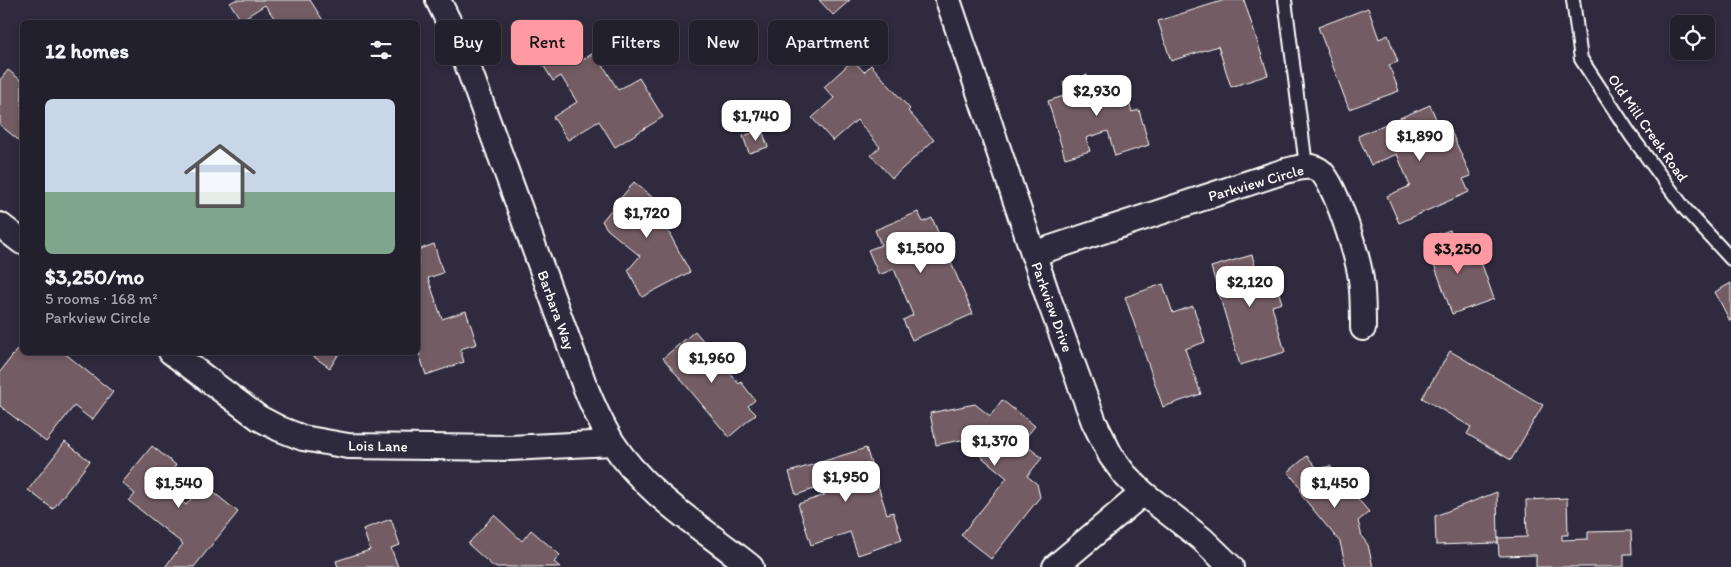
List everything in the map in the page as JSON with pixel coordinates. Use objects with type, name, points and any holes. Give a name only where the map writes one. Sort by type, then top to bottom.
[{"type":"street","name":"Barbara Way","points":[[438,0],[460,45],[584,384],[612,442],[632,468],[654,491],[751,567]]},
{"type":"street","name":"Parkview Drive","points":[[948,0],[1033,254],[1094,422],[1111,456],[1125,475],[1143,493],[1202,539],[1231,567]]},
{"type":"street","name":"Parkview Circle","points":[[1033,254],[1285,171],[1306,166],[1313,167],[1323,173],[1336,197],[1360,276],[1363,328]]},
{"type":"street","points":[[0,226],[20,241]]},
{"type":"street","name":"Lois Lane","points":[[175,355],[259,418],[303,438],[325,443],[348,446],[510,448],[612,442]]},
{"type":"street","points":[[1055,567],[1143,493]]},
{"type":"lane","points":[[1285,0],[1306,166]]},
{"type":"lane","name":"Old Mill Creek Road","points":[[1573,0],[1581,59],[1632,137],[1685,209],[1731,259]]},
{"type":"building","points":[[235,0],[310,0],[323,20],[276,20],[265,5],[241,20],[230,3]]},
{"type":"building","points":[[819,0],[850,0],[833,15]]},
{"type":"building","points":[[1225,0],[1244,0],[1268,75],[1231,87],[1218,46],[1171,61],[1158,21]]},
{"type":"building","points":[[1368,8],[1379,39],[1388,35],[1398,62],[1389,65],[1399,91],[1349,109],[1318,27]]},
{"type":"building","points":[[593,53],[593,65],[603,65],[618,90],[639,78],[663,117],[615,147],[599,121],[568,140],[553,117],[577,102],[561,76],[553,81],[543,65],[583,65],[583,60]]},
{"type":"building","points":[[848,65],[858,65],[864,72],[871,65],[910,109],[908,111],[934,140],[892,178],[871,155],[880,147],[857,120],[833,141],[812,118],[834,98],[824,87]]},
{"type":"building","points":[[8,70],[20,79],[20,141],[0,125],[0,80]]},
{"type":"building","points":[[1087,75],[1091,88],[1122,79],[1132,112],[1139,110],[1149,145],[1115,156],[1108,131],[1086,138],[1090,151],[1065,158],[1048,101],[1067,95],[1063,82]]},
{"type":"building","points":[[1430,105],[1441,130],[1449,127],[1471,176],[1463,179],[1469,192],[1399,223],[1387,196],[1410,186],[1397,154],[1371,165],[1358,136]]},
{"type":"building","points":[[762,130],[768,147],[749,153],[743,136]]},
{"type":"building","points":[[634,182],[676,217],[667,229],[690,272],[642,297],[628,270],[640,256],[607,229],[602,221]]},
{"type":"building","points":[[918,212],[923,222],[932,218],[973,314],[912,340],[903,320],[913,315],[894,269],[879,275],[868,250],[881,245],[875,230]]},
{"type":"building","points":[[1450,230],[1463,265],[1480,259],[1494,299],[1452,314],[1425,239]]},
{"type":"building","points":[[434,244],[443,273],[428,278],[442,319],[466,311],[477,344],[460,349],[464,362],[426,375],[420,355],[420,249]]},
{"type":"building","points":[[1252,255],[1257,272],[1271,268],[1282,303],[1272,306],[1285,352],[1240,365],[1211,267]]},
{"type":"building","points":[[1731,283],[1731,320],[1730,321],[1715,292]]},
{"type":"building","points":[[1163,284],[1173,313],[1193,306],[1205,342],[1185,349],[1201,394],[1163,407],[1125,297]]},
{"type":"building","points":[[695,331],[739,384],[741,382],[755,400],[748,406],[756,414],[729,437],[663,358]]},
{"type":"building","points":[[20,346],[20,355],[67,355],[113,392],[92,420],[74,406],[46,442],[0,406],[0,372]]},
{"type":"building","points":[[1450,351],[1543,405],[1511,460],[1467,434],[1471,427],[1422,398]]},
{"type":"building","points":[[311,355],[338,355],[330,368]]},
{"type":"building","points":[[1002,400],[1035,426],[1022,442],[1042,458],[1027,476],[1037,484],[1040,497],[991,559],[961,535],[1007,478],[961,440],[936,445],[930,413],[975,404],[990,416]]},
{"type":"building","points":[[65,442],[90,461],[53,509],[28,490]]},
{"type":"building","points":[[152,446],[176,465],[157,488],[169,498],[172,493],[186,505],[203,484],[238,512],[194,567],[165,567],[183,544],[129,501],[135,494],[122,483]]},
{"type":"building","points":[[866,448],[887,514],[893,512],[902,540],[858,555],[850,532],[811,545],[798,504],[825,495],[823,486],[796,495],[789,472]]},
{"type":"building","points":[[1307,456],[1318,469],[1330,466],[1369,512],[1358,521],[1362,537],[1368,545],[1373,567],[1346,567],[1340,542],[1302,496],[1300,487],[1288,472]]},
{"type":"building","points":[[1497,492],[1498,543],[1436,545],[1435,516]]},
{"type":"building","points":[[1567,498],[1568,535],[1562,535],[1562,540],[1588,539],[1588,532],[1631,531],[1632,554],[1624,554],[1624,567],[1536,567],[1536,555],[1499,556],[1498,538],[1527,537],[1526,500]]},
{"type":"building","points":[[494,515],[522,541],[531,530],[560,555],[554,562],[560,567],[494,567],[468,544]]},
{"type":"building","points":[[391,519],[400,545],[391,548],[398,567],[338,567],[336,561],[370,550],[363,529]]}]
